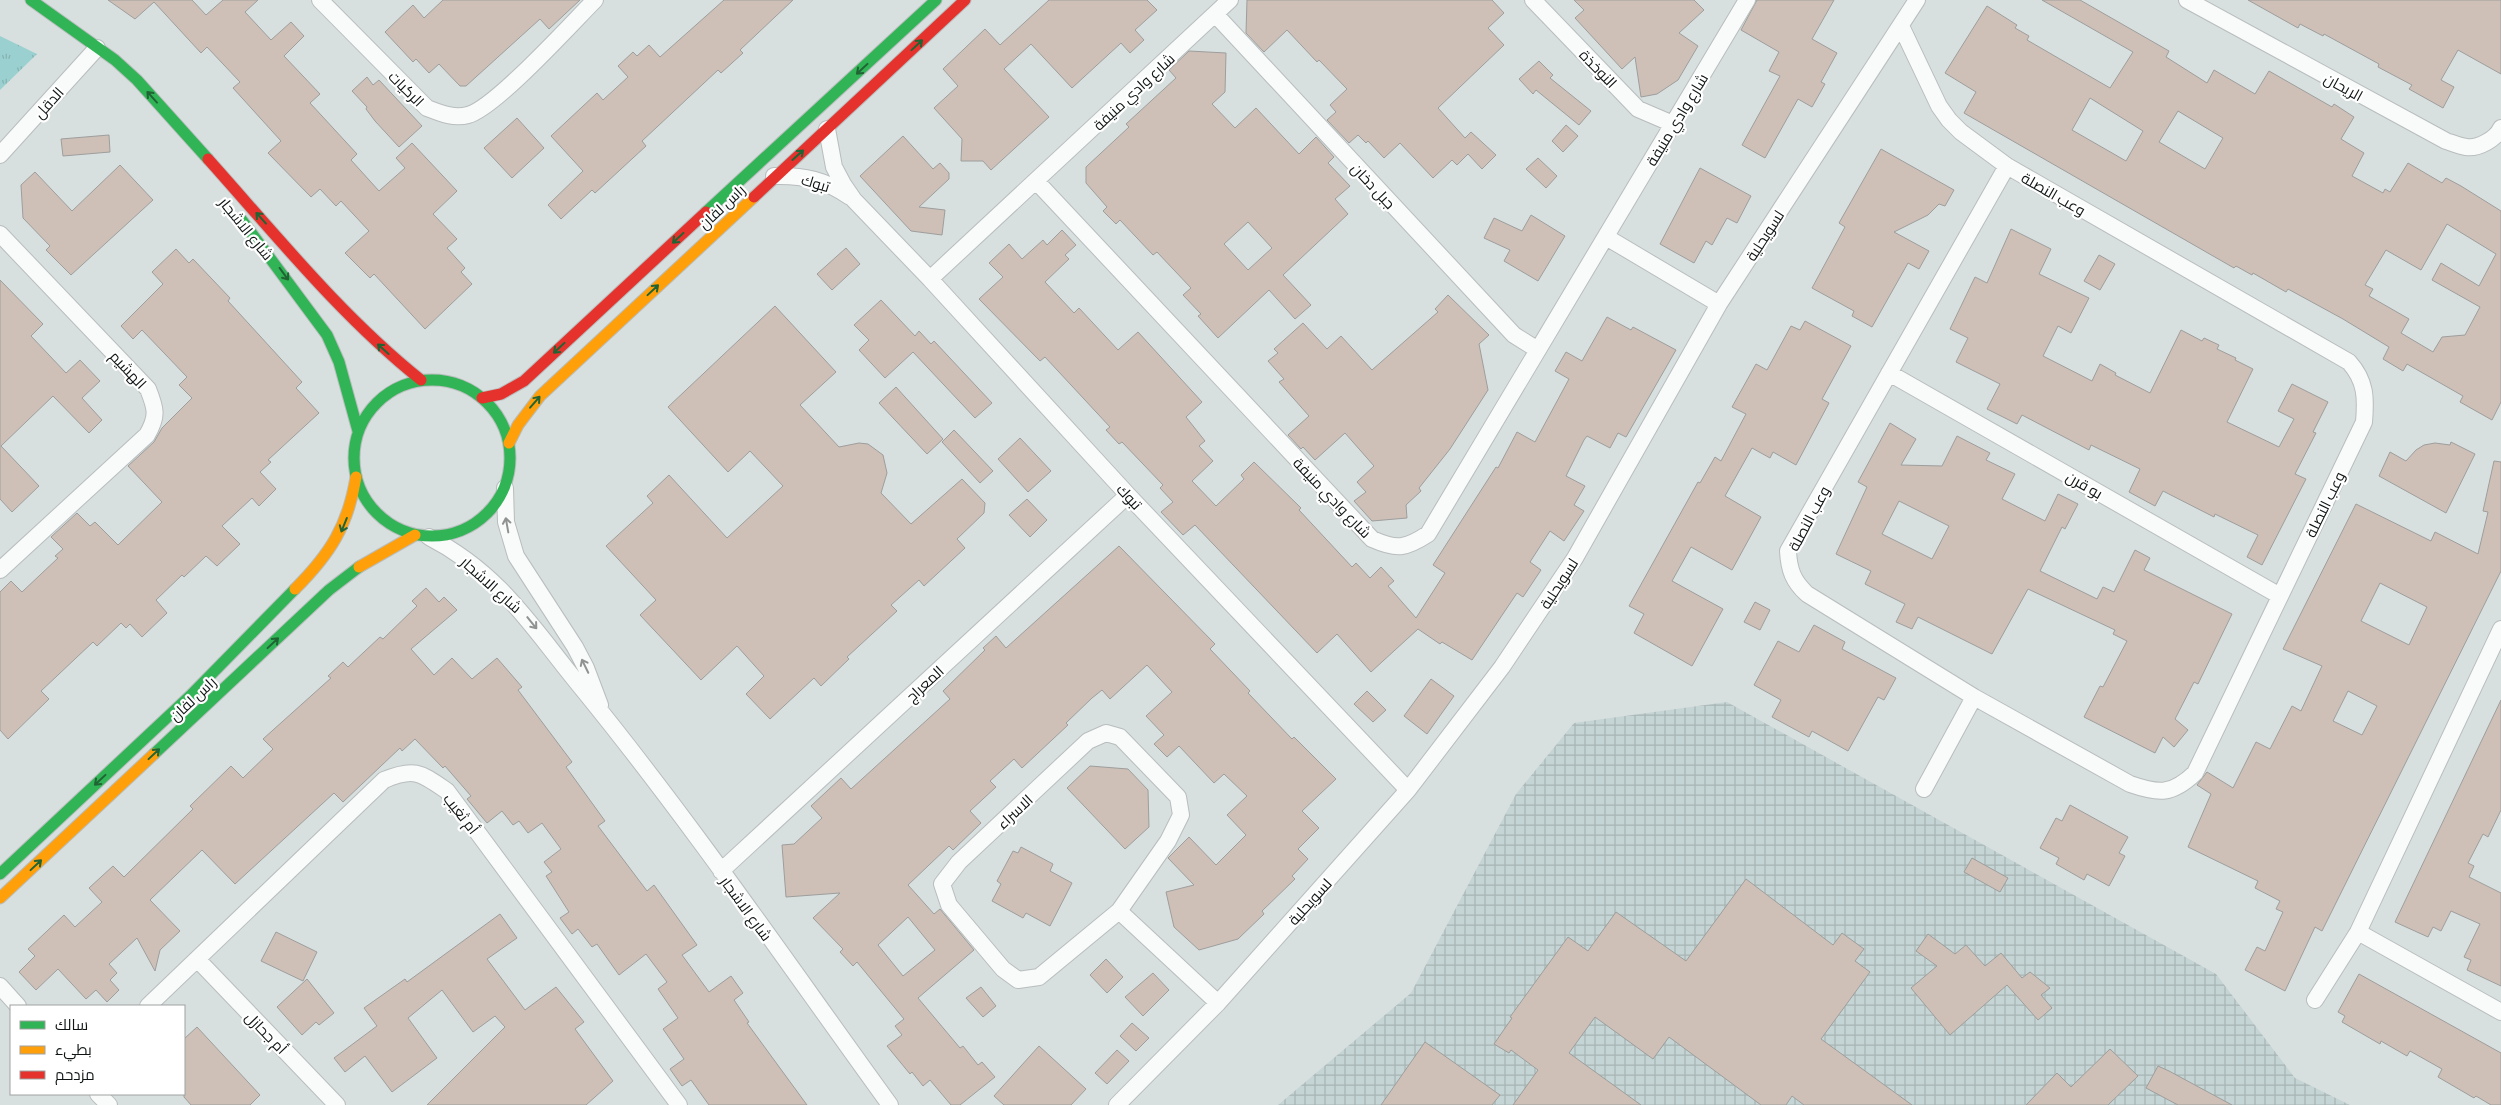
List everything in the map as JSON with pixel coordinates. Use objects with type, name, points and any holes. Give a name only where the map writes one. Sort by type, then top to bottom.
[{"type":"street","name":"شارع الاشجار","points":[[31,0],[115,60],[137,80],[352,319],[391,356],[421,380]]},
{"type":"street","name":"الركيات","points":[[320,0],[427,108],[449,116],[468,116],[490,103],[595,0]]},
{"type":"street","name":"راس لفان","points":[[482,398],[501,394],[524,381],[936,0]]},
{"type":"street","name":"راس لفان","points":[[509,442],[518,425],[540,396],[965,0]]},
{"type":"street","name":"شارع وادي منيفة","points":[[930,279],[1230,0]]},
{"type":"street","name":"النوخذة","points":[[1532,0],[1638,109],[1673,124]]},
{"type":"street","name":"شارع وادي منيفة","points":[[1036,181],[1372,539],[1391,547],[1412,544],[1428,534],[1747,0]]},
{"type":"street","name":"لسويحلية","points":[[1117,1105],[1218,1003],[1408,790],[1502,667],[1574,558],[1719,304],[1836,121],[1868,77],[1917,0]]},
{"type":"street","name":"الريحان","points":[[2187,0],[2446,141],[2468,148],[2486,143],[2499,133],[2501,128]]},
{"type":"street","name":"جبل دخان","points":[[1215,14],[1514,336],[1538,350]]},
{"type":"street","name":"وعب النصلة","points":[[1901,26],[1939,106],[1961,132],[2007,166],[2349,362],[2358,373],[2365,388],[2364,422],[2195,773],[2183,785],[2170,791],[2150,791],[2130,784],[1974,697],[1807,594],[1795,584],[1789,566],[1788,551],[2007,166]]},
{"type":"street","name":"شارع الاشجار","points":[[97,48],[111,72]]},
{"type":"street","name":"الدقل","points":[[0,156],[97,48]]},
{"type":"street","name":"تبوك","points":[[827,129],[834,167],[854,200],[930,279],[1128,495],[1408,790]]},
{"type":"street","name":"تبوك","points":[[774,176],[796,175],[817,179],[837,188],[854,200]]},
{"type":"street","name":"شارع الاشجار","points":[[236,213],[259,241],[327,335],[341,370],[358,431]]},
{"type":"street","name":"الهشيم","points":[[0,234],[148,389],[155,407],[155,422],[147,435],[0,570]]},
{"type":"street","points":[[1606,238],[1719,304]]},
{"type":"street","name":"بو قرن","points":[[1889,373],[2280,596]]},
{"type":"street","points":[[421,380],[447,381],[471,390],[482,398],[494,410],[509,442],[509,473],[505,488],[493,508],[475,524],[453,534],[422,536],[399,530],[384,520],[371,508],[362,494],[356,478],[354,446],[358,431],[376,402],[389,392],[421,380]]},
{"type":"street","name":"راس لفان","points":[[0,874],[190,696],[313,571],[330,552],[343,528],[352,504],[356,478]]},
{"type":"street","name":"شارع الاشجار","points":[[505,488],[506,522],[516,556],[575,647],[586,668],[602,712]]},
{"type":"street","name":"المعراج","points":[[721,871],[1128,495]]},
{"type":"street","name":"شارع الاشجار","points":[[422,536],[453,549],[476,566],[510,597],[602,712],[721,871],[890,1105]]},
{"type":"street","name":"راس لفان","points":[[0,898],[329,590],[370,560],[422,536]]},
{"type":"street","points":[[2315,1000],[2358,932],[2501,629]]},
{"type":"street","points":[[1924,789],[1974,697]]},
{"type":"street","name":"الاسراء","points":[[1106,733],[1120,737],[1178,796],[1181,815],[1168,841],[1119,911],[1040,977],[1018,980],[1003,969],[949,905],[942,884],[959,862],[1088,741],[1106,733]]},
{"type":"street","name":"أم ثغيب","points":[[149,1005],[384,780],[404,772],[423,774],[446,791],[679,1105]]},
{"type":"street","points":[[1119,911],[1218,1003]]},
{"type":"street","points":[[2358,932],[2501,1012]]},
{"type":"street","name":"أم جحازل","points":[[197,959],[337,1105]]},
{"type":"street","points":[[0,986],[17,1005]]},
{"type":"street","points":[[99,1095],[109,1105]]},
{"type":"shaded area","points":[[1727,702],[2216,974],[2295,1078],[2350,1105],[1278,1105],[1411,993],[1516,794],[1574,723]]},
{"type":"green space","points":[[0,36],[37,54],[0,90]]},
{"type":"building","points":[[108,0],[192,0],[206,15],[223,0],[258,0],[245,12],[271,40],[291,22],[304,36],[284,56],[320,94],[310,103],[357,154],[351,160],[379,191],[405,168],[396,158],[412,143],[457,191],[433,214],[457,239],[447,248],[465,268],[461,272],[472,284],[425,329],[374,274],[370,278],[345,253],[369,231],[341,201],[336,206],[320,189],[311,197],[268,153],[281,141],[233,88],[240,82],[207,47],[201,53],[154,2],[135,19]]},
{"type":"building","points":[[443,0],[580,0],[549,29],[540,19],[466,86],[460,86],[439,64],[429,73],[416,59],[413,62],[385,32],[413,5],[424,18]]},
{"type":"building","points":[[724,0],[793,0],[740,50],[743,53],[721,73],[718,70],[642,141],[646,146],[595,193],[592,190],[561,219],[548,205],[583,171],[551,136],[597,93],[603,100],[628,77],[618,66],[633,52],[637,56],[649,45],[660,57]]},
{"type":"building","points":[[1049,0],[1147,0],[1157,10],[1135,30],[1144,40],[1130,53],[1121,43],[1072,88],[1031,44],[1004,69],[1049,117],[991,170],[983,161],[961,161],[962,139],[934,108],[958,86],[943,69],[985,29],[1000,45]]},
{"type":"building","points":[[1247,0],[1492,0],[1504,13],[1488,28],[1504,45],[1438,108],[1465,138],[1471,132],[1496,155],[1482,169],[1468,154],[1457,165],[1452,160],[1433,178],[1400,143],[1384,158],[1368,141],[1366,143],[1358,135],[1349,143],[1327,120],[1336,112],[1330,105],[1347,89],[1319,60],[1317,62],[1287,30],[1264,52],[1246,33]]},
{"type":"building","points":[[1574,0],[1694,0],[1704,10],[1679,33],[1698,46],[1678,80],[1657,94],[1641,97],[1635,57],[1622,69],[1575,18],[1584,10]]},
{"type":"building","points":[[1757,0],[1834,0],[1812,39],[1837,53],[1821,82],[1825,84],[1812,107],[1798,99],[1765,158],[1742,145],[1780,76],[1769,71],[1779,52],[1741,30]]},
{"type":"building","points":[[2042,0],[2080,0],[2169,51],[2166,57],[2207,83],[2214,70],[2255,94],[2269,71],[2332,107],[2334,104],[2354,117],[2341,139],[2364,153],[2352,176],[2383,193],[2385,189],[2390,192],[2408,163],[2442,183],[2446,178],[2501,211],[2501,402],[2492,420],[2460,402],[2463,396],[2407,364],[2403,371],[2383,359],[2389,347],[2343,319],[2288,289],[2286,292],[2253,273],[2252,275],[2236,266],[2234,268],[1964,113],[1976,92],[1945,73],[1987,6],[2017,25],[2015,28],[2029,36],[2027,40],[2110,88],[2133,52]],"holes":[[[2090,98],[2143,131],[2126,161],[2072,130]],[[2178,111],[2223,138],[2205,169],[2159,142]],[[2447,224],[2496,254],[2479,286],[2441,263],[2432,280],[2480,307],[2465,335],[2442,337],[2433,352],[2401,333],[2409,319],[2369,296],[2373,289],[2365,285],[2386,250],[2421,270]]]},
{"type":"building","points":[[2248,0],[2501,0],[2501,74],[2458,50],[2441,80],[2454,87],[2443,108],[2409,89],[2412,85],[2378,67],[2379,64],[2324,34],[2323,36],[2300,24],[2298,28]]},
{"type":"building","points":[[1189,51],[1226,53],[1225,92],[1212,104],[1235,128],[1256,108],[1299,154],[1316,137],[1334,157],[1328,163],[1350,186],[1335,199],[1348,214],[1283,275],[1311,305],[1295,319],[1269,290],[1218,338],[1198,316],[1201,314],[1183,295],[1191,288],[1157,252],[1153,255],[1120,220],[1116,224],[1103,211],[1107,207],[1086,183],[1086,167],[1129,127],[1126,124],[1176,78],[1169,70]],"holes":[[[1248,222],[1272,248],[1248,270],[1224,244]]]},
{"type":"building","points":[[1539,61],[1553,75],[1550,78],[1591,111],[1579,125],[1536,90],[1533,94],[1519,79]]},
{"type":"building","points":[[367,77],[373,85],[379,80],[422,126],[399,147],[375,121],[366,109],[367,107],[352,91]]},
{"type":"building","points":[[517,118],[544,148],[512,178],[484,148]]},
{"type":"building","points":[[1566,125],[1578,136],[1563,152],[1552,141]]},
{"type":"building","points":[[109,135],[110,152],[63,156],[61,139]]},
{"type":"building","points":[[903,136],[933,169],[940,163],[949,173],[949,179],[919,207],[945,210],[942,235],[911,231],[860,176]]},
{"type":"building","points":[[1881,149],[1954,190],[1945,206],[1939,204],[1928,215],[1894,232],[1929,251],[1919,269],[1908,263],[1872,327],[1852,316],[1854,311],[1812,288],[1845,227],[1839,223]]},
{"type":"building","points":[[1538,158],[1557,176],[1546,188],[1526,169]]},
{"type":"building","points":[[120,165],[153,200],[71,275],[46,250],[50,246],[23,218],[21,185],[35,172],[72,211]]},
{"type":"building","points":[[1700,168],[1751,196],[1737,223],[1727,218],[1712,245],[1706,241],[1694,263],[1660,244]]},
{"type":"building","points":[[1531,215],[1565,236],[1538,281],[1504,261],[1510,250],[1484,238],[1494,218],[1522,231]]},
{"type":"building","points":[[2011,229],[2051,249],[2039,274],[2089,298],[2071,333],[2058,326],[2043,356],[2092,381],[2100,364],[2116,373],[2115,375],[2150,393],[2181,330],[2202,341],[2204,338],[2219,345],[2217,349],[2253,369],[2227,422],[2279,447],[2294,419],[2278,411],[2292,384],[2328,402],[2313,432],[2316,433],[2295,474],[2306,479],[2262,565],[2247,557],[2258,535],[2215,514],[2214,517],[2163,491],[2155,506],[2129,492],[2140,469],[2091,445],[2089,450],[2022,415],[2017,424],[1987,409],[2000,384],[1956,362],[1968,338],[1950,329],[1975,277],[1987,283]]},
{"type":"building","points":[[1062,230],[1076,245],[1065,255],[1069,259],[1045,282],[1074,313],[1079,308],[1118,350],[1138,332],[1202,402],[1186,417],[1205,441],[1199,446],[1213,461],[1192,481],[1216,506],[1244,479],[1241,475],[1254,462],[1301,508],[1299,510],[1352,567],[1356,563],[1370,578],[1381,567],[1394,581],[1388,586],[1416,618],[1445,573],[1433,565],[1496,467],[1498,468],[1517,432],[1535,442],[1569,379],[1555,371],[1566,352],[1582,361],[1607,317],[1631,330],[1633,327],[1676,350],[1626,437],[1618,433],[1610,448],[1587,436],[1584,440],[1566,476],[1585,486],[1574,505],[1584,511],[1564,541],[1550,531],[1530,562],[1541,570],[1523,597],[1517,593],[1472,660],[1442,642],[1440,644],[1418,629],[1371,672],[1337,634],[1317,653],[1195,525],[1183,535],[1161,512],[1173,502],[1160,488],[1163,485],[1122,442],[1119,444],[1106,430],[1110,427],[1045,357],[1040,361],[979,299],[1003,277],[989,263],[1009,244],[1022,259],[1043,240],[1047,245]]},
{"type":"building","points":[[846,248],[860,264],[832,290],[817,274]]},
{"type":"building","points":[[176,249],[189,263],[193,259],[230,298],[228,301],[302,382],[296,388],[319,413],[268,460],[271,462],[260,472],[276,489],[259,506],[252,498],[222,526],[240,544],[217,566],[206,556],[184,577],[182,575],[156,600],[167,613],[142,637],[130,624],[126,628],[121,623],[97,646],[93,642],[41,691],[49,699],[8,739],[0,730],[0,592],[11,581],[22,592],[58,558],[55,556],[63,549],[51,537],[77,513],[90,526],[95,522],[118,545],[162,502],[128,466],[154,442],[162,428],[192,398],[179,385],[187,377],[142,330],[133,339],[121,326],[163,284],[152,272]]},
{"type":"building","points":[[2099,255],[2115,264],[2100,290],[2084,281]]},
{"type":"building","points":[[0,280],[43,324],[31,336],[66,373],[80,360],[100,381],[82,398],[102,420],[89,433],[53,396],[1,446],[39,486],[12,512],[0,499]]},
{"type":"building","points":[[1448,295],[1489,335],[1479,344],[1488,390],[1450,449],[1419,488],[1421,491],[1406,505],[1407,518],[1372,521],[1354,501],[1366,492],[1357,482],[1374,466],[1345,433],[1315,460],[1303,447],[1301,449],[1288,435],[1309,416],[1279,382],[1284,379],[1268,361],[1278,353],[1274,349],[1303,323],[1327,349],[1341,336],[1372,370],[1438,312],[1435,309]]},
{"type":"building","points":[[881,300],[915,336],[919,331],[931,344],[934,341],[992,403],[975,418],[913,352],[885,378],[859,350],[869,340],[854,325]]},
{"type":"building","points":[[775,306],[836,372],[800,405],[839,447],[859,443],[868,444],[883,455],[887,473],[881,493],[911,524],[962,479],[985,503],[984,513],[957,539],[965,548],[924,586],[919,580],[891,605],[897,611],[847,657],[849,659],[821,686],[814,678],[770,719],[746,694],[764,676],[737,646],[701,680],[640,615],[656,600],[606,546],[653,503],[647,496],[669,475],[727,538],[783,486],[750,451],[728,472],[668,407]]},
{"type":"building","points":[[1805,321],[1851,346],[1822,399],[1829,403],[1796,465],[1773,452],[1770,458],[1752,448],[1725,496],[1761,517],[1732,570],[1691,547],[1672,581],[1723,609],[1692,666],[1634,633],[1644,614],[1629,606],[1698,482],[1700,483],[1715,457],[1721,461],[1746,414],[1732,407],[1756,364],[1767,370],[1791,326],[1800,330]]},
{"type":"building","points":[[896,387],[943,439],[927,454],[879,403]]},
{"type":"building","points":[[1890,423],[1916,439],[1901,465],[1942,466],[1957,436],[1990,453],[1986,460],[2015,474],[2002,499],[2045,521],[2058,494],[2078,504],[2065,529],[2062,527],[2040,571],[2097,599],[2103,587],[2114,592],[2135,550],[2150,558],[2144,570],[2232,614],[2198,684],[2194,682],[2175,719],[2188,730],[2174,747],[2163,737],[2155,753],[2084,717],[2100,686],[2103,687],[2127,641],[2113,634],[2115,630],[2028,589],[1992,654],[1918,617],[1912,629],[1896,622],[1905,604],[1865,584],[1871,571],[1836,554],[1867,487],[1858,482]],"holes":[[[1899,501],[1949,526],[1932,559],[1882,534]]]},
{"type":"building","points":[[954,430],[993,471],[980,483],[942,442]]},
{"type":"building","points":[[1020,438],[1051,471],[1028,492],[998,459]]},
{"type":"building","points":[[2451,442],[2475,454],[2446,513],[2379,476],[2390,452],[2406,461],[2416,450],[2424,445],[2435,443],[2450,445]]},
{"type":"building","points":[[2494,461],[2501,462],[2501,571],[2322,931],[2315,927],[2285,991],[2245,970],[2257,947],[2265,951],[2283,912],[2276,909],[2280,901],[2255,888],[2258,881],[2188,847],[2211,794],[2197,785],[2207,772],[2233,788],[2256,742],[2270,749],[2292,706],[2301,711],[2322,666],[2283,649],[2356,504],[2431,541],[2435,532],[2478,554],[2488,512],[2483,511]],"holes":[[[2380,583],[2427,607],[2409,645],[2361,621]],[[2348,691],[2377,706],[2362,735],[2333,721]]]},
{"type":"building","points":[[1027,499],[1047,520],[1030,537],[1009,515]]},
{"type":"building","points":[[1119,546],[1215,644],[1210,649],[1250,691],[1248,693],[1292,739],[1294,737],[1336,779],[1302,811],[1319,828],[1298,849],[1308,859],[1292,876],[1295,879],[1262,911],[1264,914],[1238,939],[1199,950],[1174,927],[1166,892],[1194,885],[1168,858],[1189,837],[1216,865],[1246,835],[1227,815],[1247,796],[1224,774],[1214,783],[1179,746],[1167,757],[1154,744],[1164,735],[1146,716],[1172,692],[1147,665],[1110,699],[1102,690],[1092,698],[1066,723],[1068,725],[1022,768],[1014,759],[990,781],[996,787],[970,811],[981,823],[953,850],[949,846],[908,885],[934,914],[940,909],[974,950],[918,998],[960,1048],[963,1046],[978,1065],[982,1062],[995,1077],[960,1105],[951,1105],[930,1080],[923,1086],[912,1072],[910,1074],[887,1046],[902,1035],[895,1026],[904,1019],[857,962],[853,966],[840,952],[843,949],[813,918],[840,893],[786,897],[782,845],[794,844],[822,818],[811,806],[841,778],[851,789],[950,699],[943,691],[985,650],[983,648],[996,636],[1006,648]],"holes":[[[908,917],[935,950],[903,976],[878,945]]]},
{"type":"building","points":[[426,588],[439,602],[444,597],[457,610],[411,649],[434,675],[452,658],[472,679],[497,658],[522,687],[518,690],[572,762],[566,767],[605,821],[598,826],[647,891],[654,885],[697,945],[682,955],[709,992],[731,976],[743,993],[734,1000],[749,1022],[747,1023],[807,1105],[709,1105],[691,1080],[682,1086],[670,1069],[684,1059],[663,1029],[678,1018],[658,989],[667,982],[646,954],[619,975],[597,944],[592,947],[578,929],[572,934],[560,918],[569,912],[546,876],[552,872],[544,862],[561,849],[542,823],[528,833],[519,821],[513,825],[502,811],[487,823],[467,799],[471,796],[445,766],[443,768],[415,739],[402,751],[400,748],[343,802],[334,793],[235,884],[202,850],[150,900],[180,931],[160,950],[155,971],[137,938],[109,964],[117,973],[110,980],[119,990],[107,1002],[96,990],[86,999],[58,969],[36,990],[19,972],[35,956],[28,949],[64,915],[75,927],[102,902],[89,888],[113,866],[124,877],[193,809],[190,806],[231,766],[243,778],[273,749],[263,739],[331,678],[328,676],[343,662],[348,667],[380,637],[383,639],[417,606],[412,601]]},
{"type":"building","points":[[1755,602],[1770,610],[1760,630],[1744,622]]},
{"type":"building","points":[[1814,625],[1845,642],[1842,649],[1896,678],[1884,700],[1878,697],[1848,751],[1812,731],[1809,737],[1772,717],[1781,700],[1754,685],[1778,641],[1799,652]]},
{"type":"building","points":[[1431,679],[1454,696],[1427,734],[1404,716]]},
{"type":"building","points":[[1367,691],[1386,710],[1373,722],[1354,704]]},
{"type":"building","points":[[2501,700],[2501,810],[2488,837],[2483,834],[2468,863],[2474,866],[2469,877],[2501,893],[2501,986],[2467,970],[2471,960],[2464,957],[2480,924],[2451,911],[2441,931],[2433,927],[2428,937],[2395,922]]},
{"type":"building","points":[[1090,766],[1128,769],[1148,790],[1149,827],[1125,849],[1067,788]]},
{"type":"building","points":[[2070,805],[2128,837],[2119,853],[2125,856],[2109,886],[2087,874],[2084,880],[2056,864],[2059,858],[2040,848],[2056,818],[2062,821]]},
{"type":"building","points":[[1021,847],[1053,864],[1050,871],[1072,883],[1050,926],[1026,913],[1023,918],[992,901],[1001,884],[997,881],[1013,851],[1018,853]]},
{"type":"building","points":[[1972,858],[2008,878],[2000,892],[1964,872]]},
{"type":"building","points":[[1746,879],[1833,945],[1842,933],[1864,949],[1855,961],[1870,972],[1821,1039],[1912,1105],[1804,1105],[1792,1096],[1786,1105],[1761,1105],[1669,1037],[1653,1059],[1595,1017],[1569,1053],[1641,1105],[1513,1105],[1538,1070],[1511,1050],[1509,1053],[1494,1044],[1512,1018],[1510,1017],[1568,937],[1588,951],[1616,912],[1686,961]]},
{"type":"building","points":[[500,914],[517,938],[487,959],[525,1010],[556,987],[584,1022],[575,1029],[613,1081],[586,1105],[427,1105],[505,1027],[495,1016],[473,1032],[442,990],[408,1018],[437,1058],[392,1092],[365,1056],[345,1072],[334,1058],[377,1026],[364,1008],[405,979],[407,982]]},
{"type":"building","points":[[276,932],[317,952],[303,981],[261,961]]},
{"type":"building","points":[[1928,934],[1955,954],[1966,945],[1985,966],[2001,953],[2022,978],[2030,972],[2050,988],[2041,995],[2052,1008],[2038,1020],[2007,985],[1950,1035],[1911,988],[1937,966],[1916,951]]},
{"type":"building","points":[[1106,959],[1123,977],[1107,993],[1090,975]]},
{"type":"building","points":[[1153,973],[1169,990],[1143,1016],[1125,997]]},
{"type":"building","points":[[2359,974],[2501,1053],[2501,1105],[2491,1105],[2476,1096],[2474,1098],[2438,1077],[2442,1069],[2410,1051],[2407,1056],[2381,1041],[2380,1044],[2342,1022],[2345,1016],[2338,1012]]},
{"type":"building","points":[[307,979],[334,1013],[319,1025],[316,1022],[302,1035],[277,1007]]},
{"type":"building","points":[[981,987],[996,1006],[983,1017],[966,998]]},
{"type":"building","points":[[1132,1023],[1149,1038],[1136,1051],[1120,1036]]},
{"type":"building","points":[[197,1027],[260,1095],[250,1105],[191,1105],[184,1097],[185,1038]]},
{"type":"building","points":[[1425,1042],[1500,1095],[1492,1105],[1381,1105]]},
{"type":"building","points":[[1039,1046],[1086,1089],[1071,1105],[1004,1105],[994,1096]]},
{"type":"building","points":[[2110,1049],[2138,1076],[2108,1105],[2026,1105],[2057,1073],[2071,1087]]},
{"type":"building","points":[[1117,1050],[1129,1061],[1107,1084],[1095,1073]]},
{"type":"building","points":[[2158,1066],[2232,1105],[2178,1105],[2146,1088]]},
{"type":"traffic: fast","points":[[31,0],[115,60],[137,80],[208,159]]},
{"type":"traffic: fast","points":[[706,212],[936,0]]},
{"type":"traffic: fast","points":[[241,219],[327,335],[339,362],[358,431]]},
{"type":"traffic: fast","points":[[424,380],[440,380],[455,383],[469,389],[482,397],[493,408],[507,435],[510,458],[509,473],[501,495],[493,508],[482,519],[455,533],[440,536],[424,536],[409,533],[395,527],[382,519],[371,508],[357,481],[354,466],[354,450],[357,435],[363,421],[371,408],[382,397],[409,383],[424,380]]},
{"type":"traffic: fast","points":[[154,754],[329,590],[359,567]]},
{"type":"traffic: fast","points":[[0,874],[190,696],[295,589]]},
{"type":"traffic: slow","points":[[509,443],[518,425],[540,396],[754,197]]},
{"type":"traffic: slow","points":[[295,589],[318,564],[336,538],[348,510],[356,477]]},
{"type":"traffic: slow","points":[[359,567],[415,535]]},
{"type":"traffic: slow","points":[[0,898],[154,754]]},
{"type":"traffic: jam","points":[[754,197],[965,0]]},
{"type":"traffic: jam","points":[[208,159],[336,302],[421,380]]},
{"type":"traffic: jam","points":[[482,398],[501,394],[524,381],[706,212]]}]
